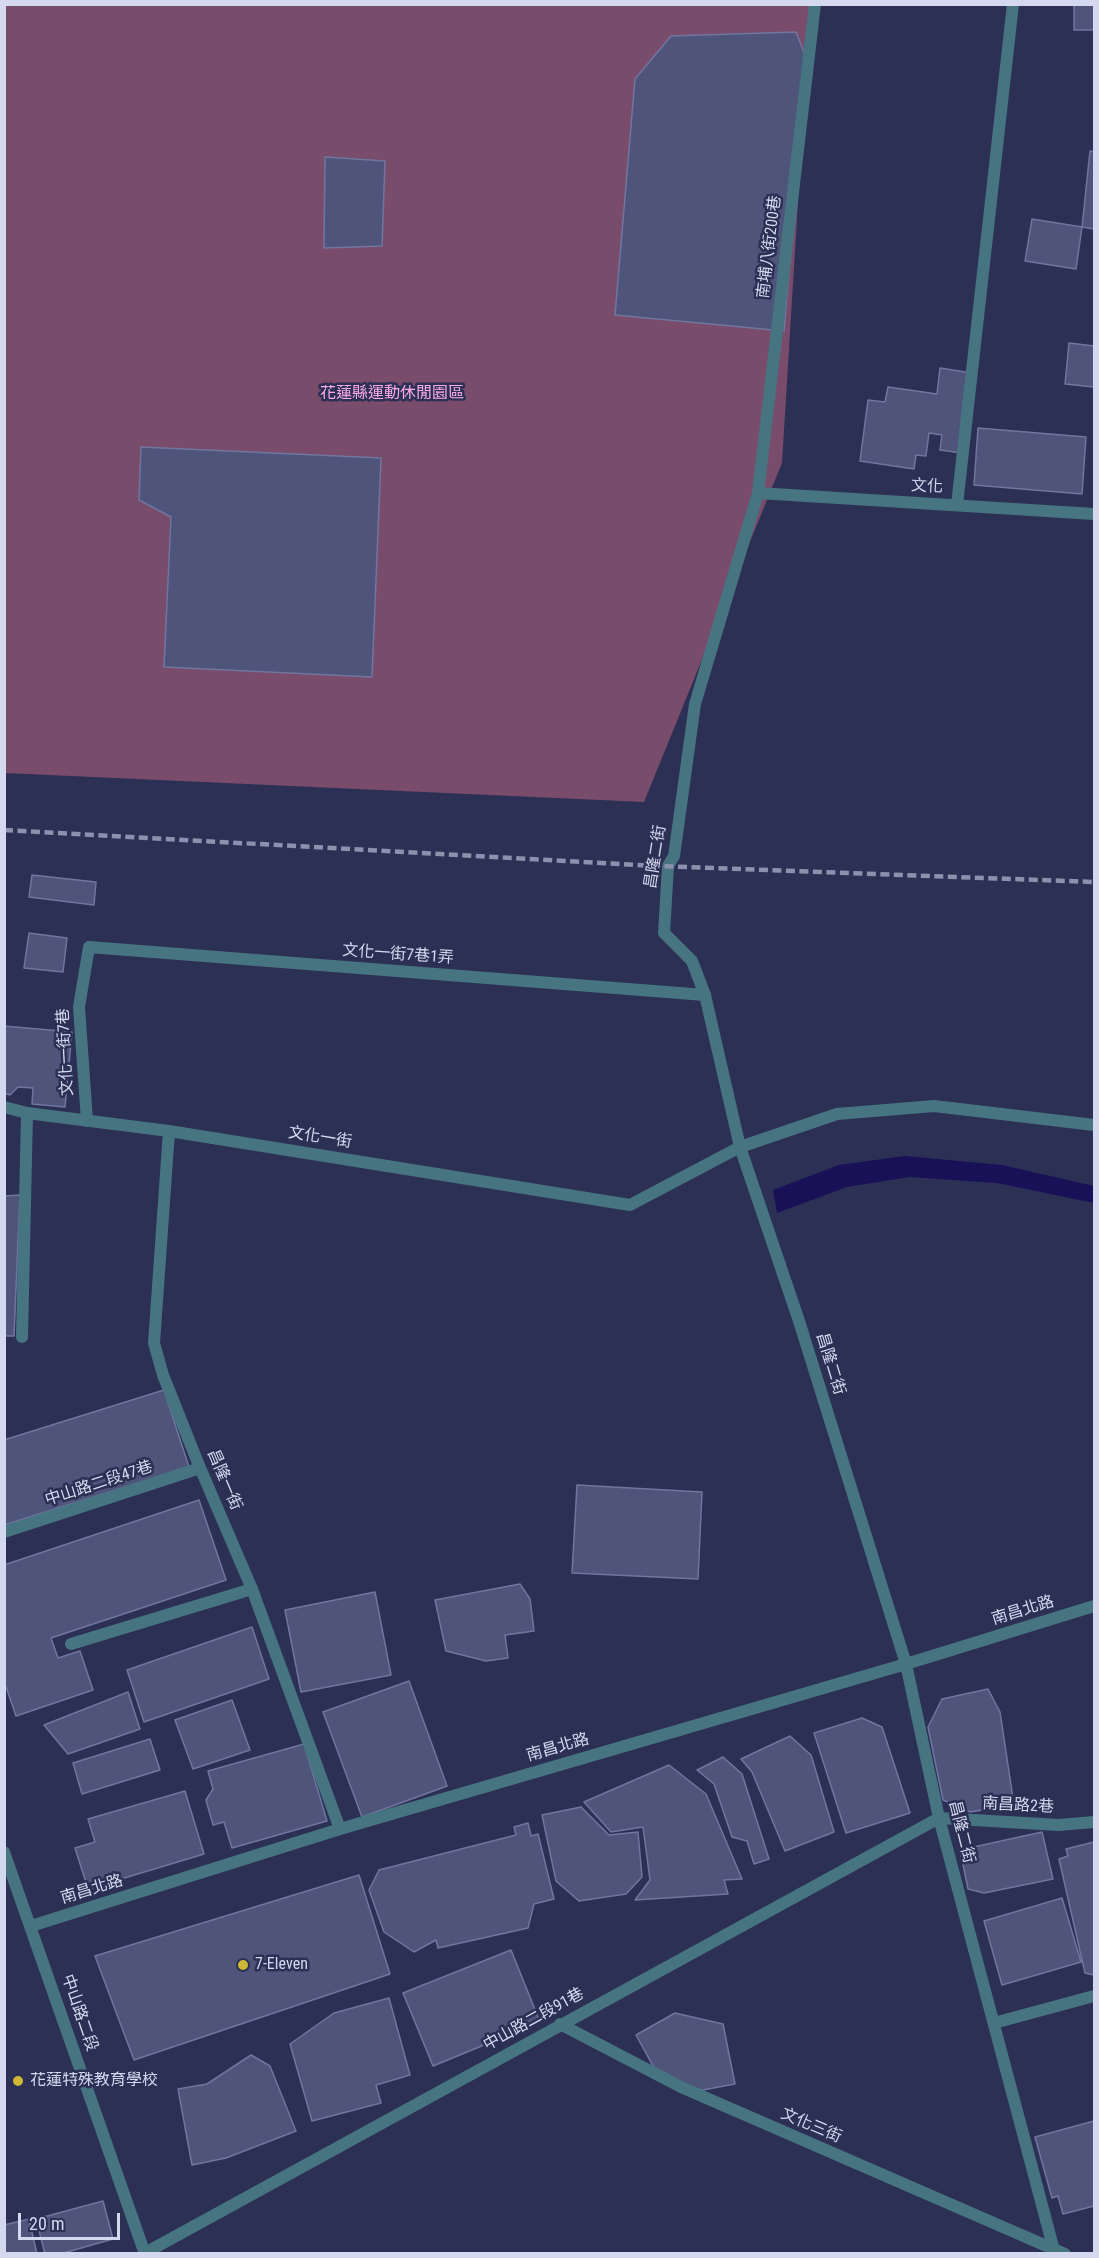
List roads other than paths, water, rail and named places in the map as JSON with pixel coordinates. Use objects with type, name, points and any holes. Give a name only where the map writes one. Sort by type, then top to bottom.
[{"type":"street","name":"南埔八街200巷","points":[[758,493],[815,4]]},
{"type":"street","points":[[957,505],[1013,4]]},
{"type":"street","name":"文化","points":[[758,493],[1095,514]]},
{"type":"street","name":"昌隆二街","points":[[758,493],[695,704],[674,856],[668,866],[664,933],[692,961],[705,995],[740,1147],[799,1321],[906,1664],[939,1818],[1058,2252]]},
{"type":"street","name":"文化一街7巷1弄","points":[[89,947],[705,995]]},
{"type":"street","name":"文化一街7巷","points":[[87,1120],[79,1007],[89,947]]},
{"type":"street","points":[[740,1147],[837,1114],[934,1106],[1095,1125]]},
{"type":"street","name":"文化一街","points":[[4,1107],[27,1113],[169,1131],[630,1205],[740,1147]]},
{"type":"street","points":[[22,1337],[27,1113]]},
{"type":"street","name":"昌隆一街","points":[[169,1131],[154,1343],[163,1375],[198,1463],[252,1589],[340,1829]]},
{"type":"street","name":"中山路二段47巷","points":[[4,1532],[198,1469],[198,1463]]},
{"type":"street","points":[[71,1644],[252,1589]]},
{"type":"street","name":"南昌北路","points":[[31,1926],[340,1829],[906,1664],[1095,1606]]},
{"type":"street","name":"南昌路2巷","points":[[939,1818],[1059,1825],[1095,1822]]},
{"type":"street","name":"中山路二段91巷","points":[[144,2253],[939,1818]]},
{"type":"street","name":"中山路二段","points":[[4,1852],[144,2253]]},
{"type":"street","points":[[994,2024],[1095,1996]]},
{"type":"street","name":"文化三街","points":[[560,2024],[681,2087],[1058,2252]]},
{"type":"railway","points":[[4,830],[657,866],[1094,882]]},
{"type":"place","name":"7-Eleven","points":[[243,1965]]},
{"type":"place","name":"花蓮特殊教育學校","points":[[18,2081]]},
{"type":"park label","name":"花蓮縣運動休閒園區","points":[[392,394]]}]
